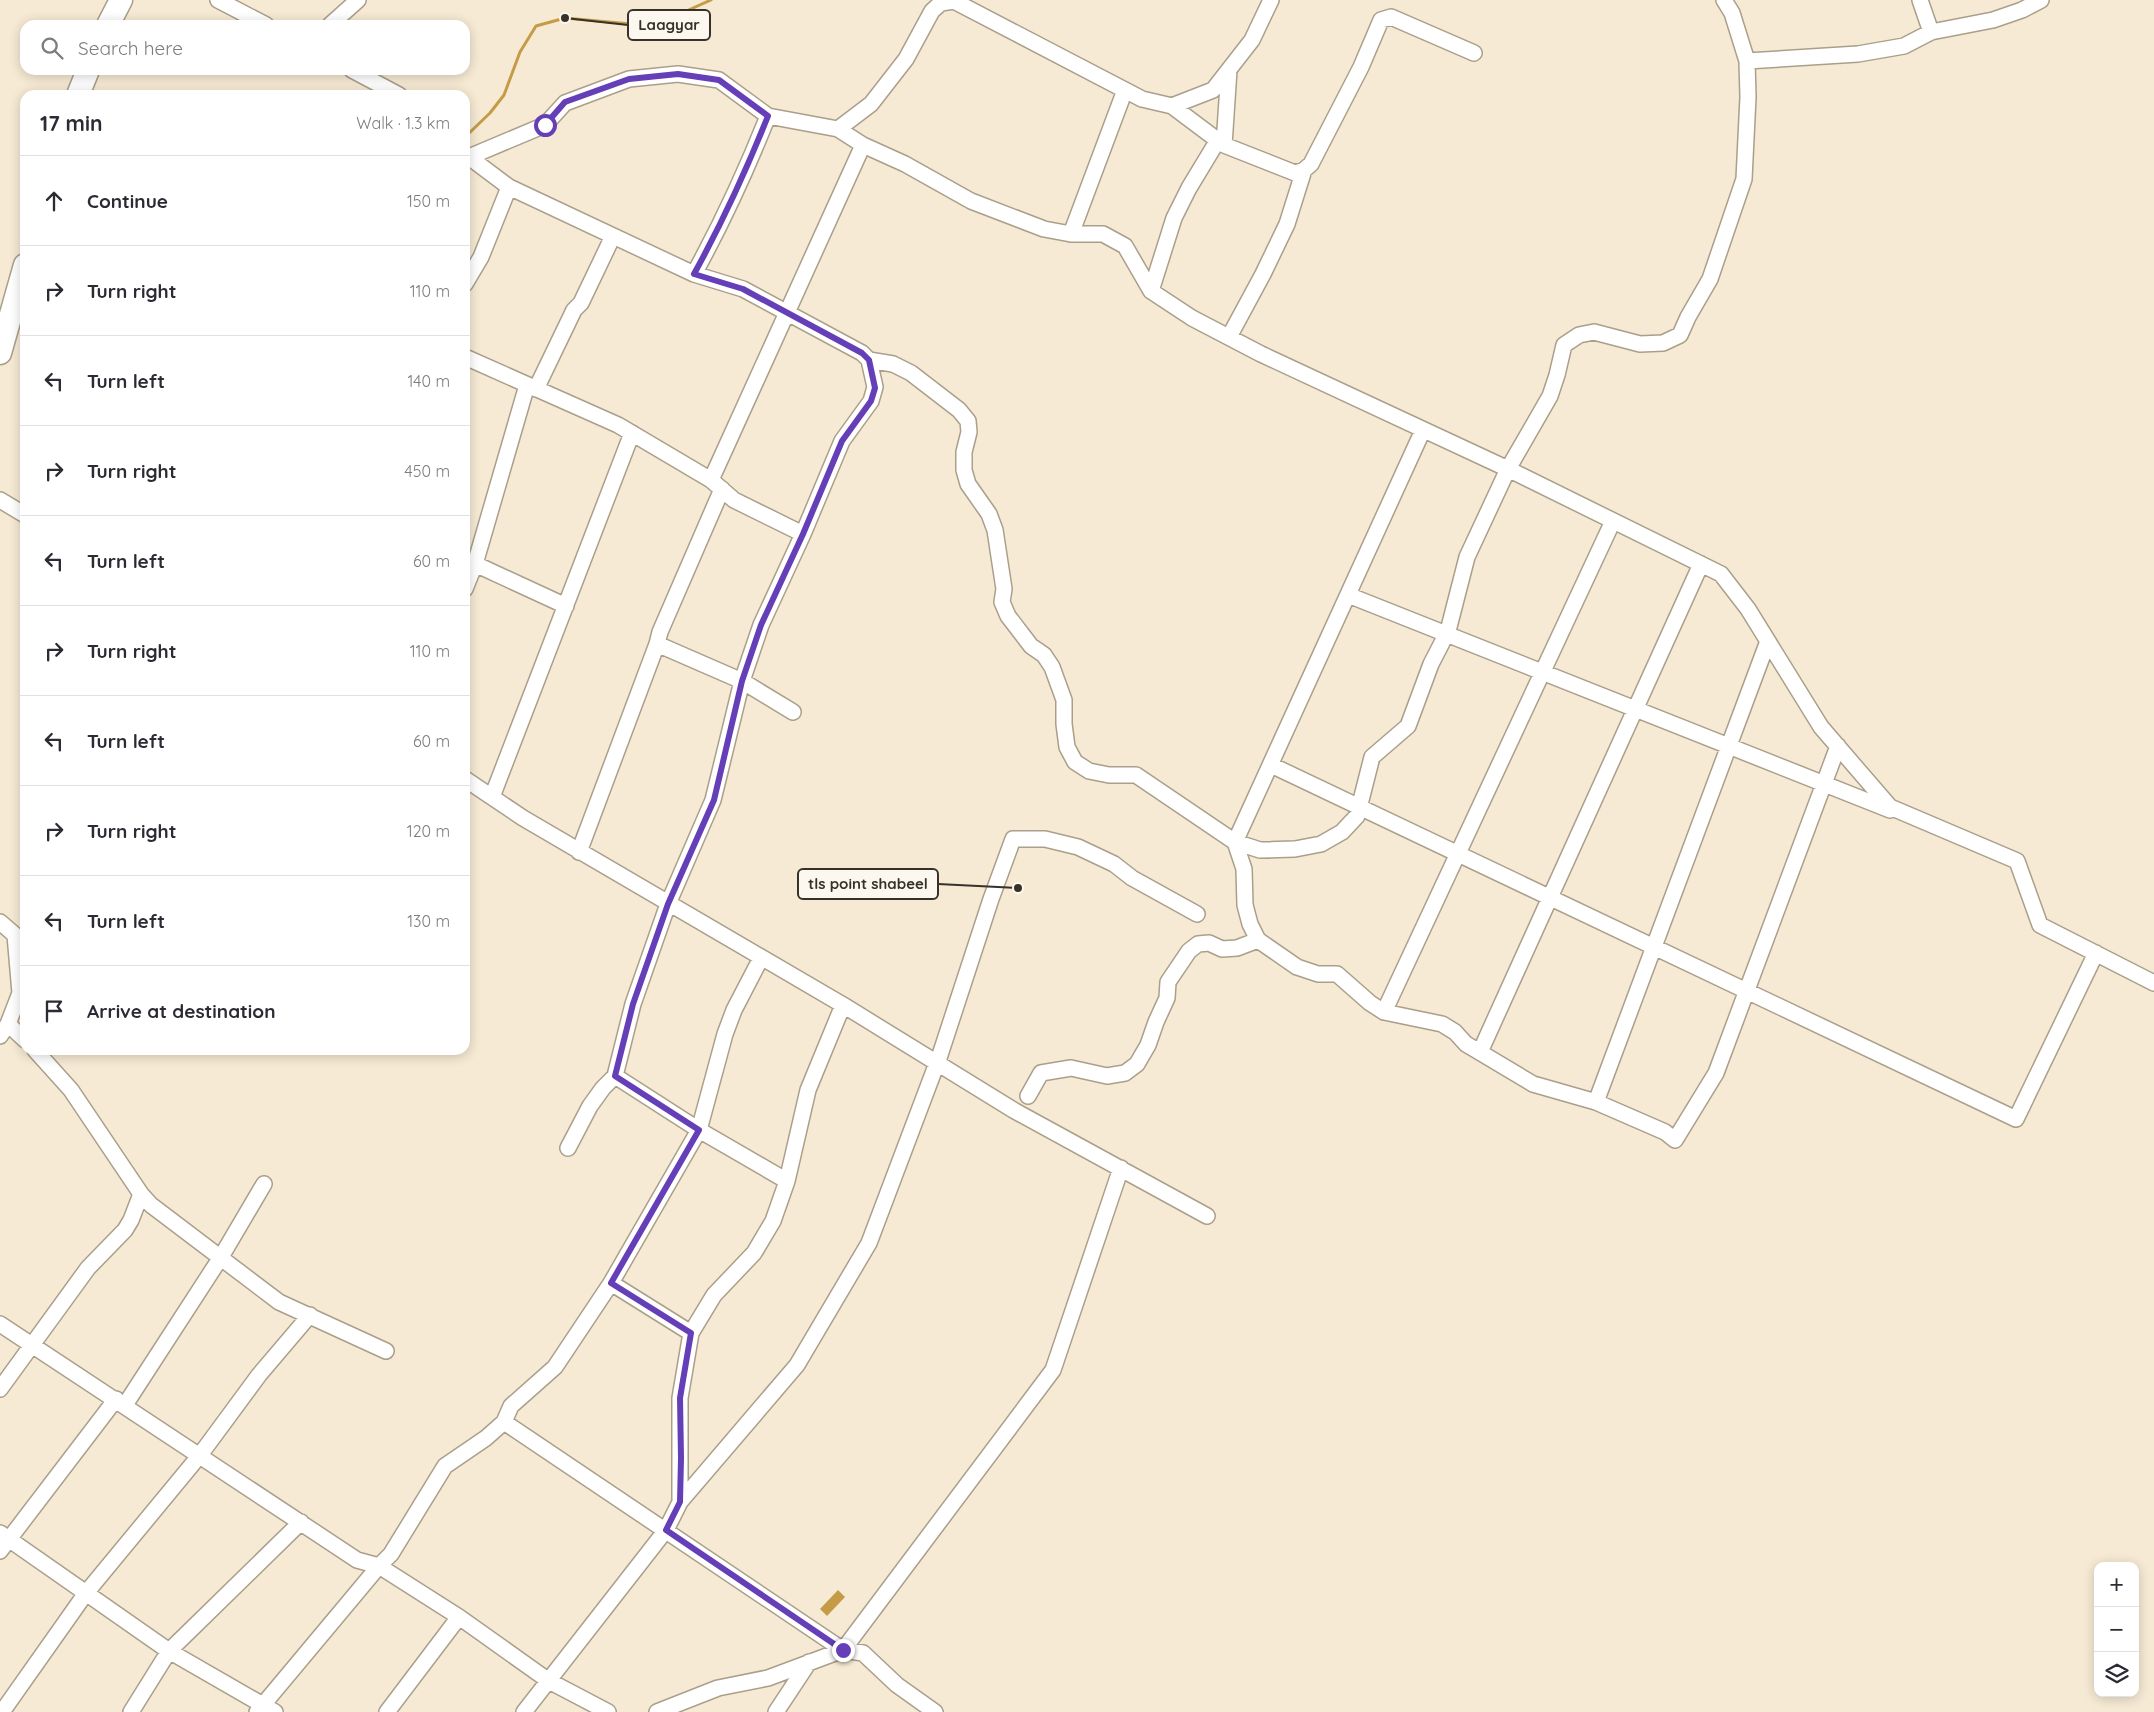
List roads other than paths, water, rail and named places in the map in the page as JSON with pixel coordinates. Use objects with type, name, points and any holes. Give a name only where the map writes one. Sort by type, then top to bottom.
[{"type":"highway","points":[[110,20],[120,0]]},
{"type":"highway","points":[[80,90],[86,75]]},
{"type":"highway","points":[[0,353],[20,283]]},
{"type":"street","points":[[336,20],[358,0]]},
{"type":"street","points":[[1172,106],[1213,90],[1252,40],[1271,0]]},
{"type":"street","points":[[869,360],[893,364],[910,373],[959,410],[968,421],[964,470],[968,484],[989,514],[995,530],[1004,589],[1002,602],[1008,616],[1031,646],[1044,655],[1052,667],[1064,700],[1067,748],[1075,762],[1089,771],[1109,775],[1136,775],[1236,842],[1260,850],[1295,849],[1321,844],[1342,832],[1357,816],[1372,757],[1408,726],[1431,664],[1447,634],[1468,557],[1508,468],[1550,396],[1564,345],[1579,335],[1594,332],[1640,344],[1663,343],[1680,335],[1710,279],[1744,179],[1748,97],[1747,61],[1732,13],[1724,0]]},
{"type":"street","points":[[1920,0],[1931,32]]},
{"type":"street","points":[[1747,61],[1858,54],[1904,46],[1931,32],[1993,20],[2022,10],[2042,0]]},
{"type":"street","points":[[222,1],[257,20]]},
{"type":"street","points":[[838,129],[871,104],[906,59],[932,11],[942,3],[954,1],[1142,99],[1172,106],[1221,142],[1294,173],[1304,170],[1311,164],[1356,76],[1381,20],[1391,17],[1474,52]]},
{"type":"street","points":[[1151,291],[1174,218],[1189,188],[1221,142],[1229,70]]},
{"type":"street","points":[[470,155],[545,125],[565,102],[629,79],[678,74],[719,80],[768,116],[838,129],[863,145],[905,164],[971,201],[1044,229],[1071,234],[1103,234],[1125,246],[1151,291],[1192,318],[1269,358],[1508,468],[1721,574],[1748,609],[1821,727],[1890,807],[2017,862],[2040,925],[2154,983]]},
{"type":"street","points":[[361,75],[390,90]]},
{"type":"street","points":[[1071,234],[1125,90]]},
{"type":"street","points":[[694,274],[718,231],[745,174],[768,116]]},
{"type":"street","points":[[580,852],[660,632],[717,485],[788,315],[863,145]]},
{"type":"street","points":[[470,158],[510,187],[694,274],[743,289],[788,315],[862,353],[869,360],[875,388],[871,401],[842,441],[803,534],[761,625],[742,681],[714,800],[668,904],[633,1004],[615,1076],[603,1088],[590,1106],[568,1148]]},
{"type":"street","points":[[1229,336],[1263,274],[1287,224],[1304,170]]},
{"type":"street","points":[[470,276],[481,257],[510,187]]},
{"type":"street","points":[[470,576],[531,387],[574,310],[581,303],[613,236]]},
{"type":"street","points":[[470,360],[618,425],[717,485],[734,500],[803,534]]},
{"type":"street","points":[[1423,430],[1236,842],[1244,869],[1246,905],[1250,924],[1258,940],[1297,967],[1318,974],[1337,974],[1370,1003],[1384,1012],[1442,1024],[1455,1032],[1466,1044],[1533,1084],[1596,1102],[1665,1132],[1675,1140],[1716,1073],[1838,746]]},
{"type":"street","points":[[492,797],[632,434]]},
{"type":"street","points":[[0,500],[20,512]]},
{"type":"street","points":[[1384,1012],[1612,520]]},
{"type":"street","points":[[475,564],[566,606]]},
{"type":"street","points":[[1480,1052],[1701,564]]},
{"type":"street","points":[[1348,595],[1987,848]]},
{"type":"street","points":[[1596,1102],[1768,641]]},
{"type":"street","points":[[657,644],[742,681],[793,712]]},
{"type":"street","points":[[1270,765],[2016,1119],[2096,953]]},
{"type":"street","points":[[470,782],[580,852],[843,1005],[1015,1110],[1207,1216]]},
{"type":"street","points":[[524,1712],[666,1530],[680,1502],[797,1365],[869,1244],[937,1062],[990,899],[1013,839],[1045,839],[1078,848],[1114,864],[1132,878],[1198,914]]},
{"type":"street","points":[[0,922],[15,936],[20,992],[4,1030],[20,1038]]},
{"type":"street","points":[[1028,1096],[1041,1073],[1071,1068],[1107,1076],[1125,1073],[1137,1064],[1148,1045],[1167,998],[1168,982],[1189,951],[1198,944],[1209,943],[1222,949],[1237,948],[1258,940]]},
{"type":"street","points":[[264,1184],[221,1257],[121,1402],[3,1541],[86,1593],[170,1651],[265,1709],[379,1566],[392,1554],[446,1466],[486,1438],[504,1422],[511,1406],[555,1367],[611,1283],[699,1130],[731,1018],[761,958]]},
{"type":"street","points":[[680,1502],[680,1398],[691,1333],[714,1295],[754,1253],[773,1221],[787,1181],[808,1090],[843,1005]]},
{"type":"street","points":[[40,1055],[72,1090],[141,1194],[151,1205],[280,1302],[386,1352]]},
{"type":"street","points":[[615,1076],[699,1130],[787,1181]]},
{"type":"street","points":[[657,1712],[718,1688],[768,1678],[843,1650],[1053,1370],[1121,1168]]},
{"type":"street","points":[[0,1389],[88,1268],[125,1230],[132,1220],[141,1194]]},
{"type":"street","points":[[611,1283],[691,1333]]},
{"type":"street","points":[[2,1712],[86,1593],[200,1455],[259,1375],[310,1315]]},
{"type":"street","points":[[0,1324],[34,1344],[357,1560],[379,1566],[459,1617],[549,1681],[608,1712]]},
{"type":"street","points":[[504,1422],[843,1650],[863,1653],[897,1685],[935,1712]]},
{"type":"street","points":[[131,1712],[170,1651],[301,1522]]},
{"type":"street","points":[[387,1712],[459,1617]]},
{"type":"street","points":[[776,1712],[809,1662]]},
{"type":"waterway","points":[[470,132],[490,113],[504,95],[520,52],[536,26],[565,18],[653,26],[711,0]]},
{"type":"place","name":"Laagyar","points":[[565,18]]},
{"type":"place","name":"tls point shabeel","points":[[1018,888]]}]
